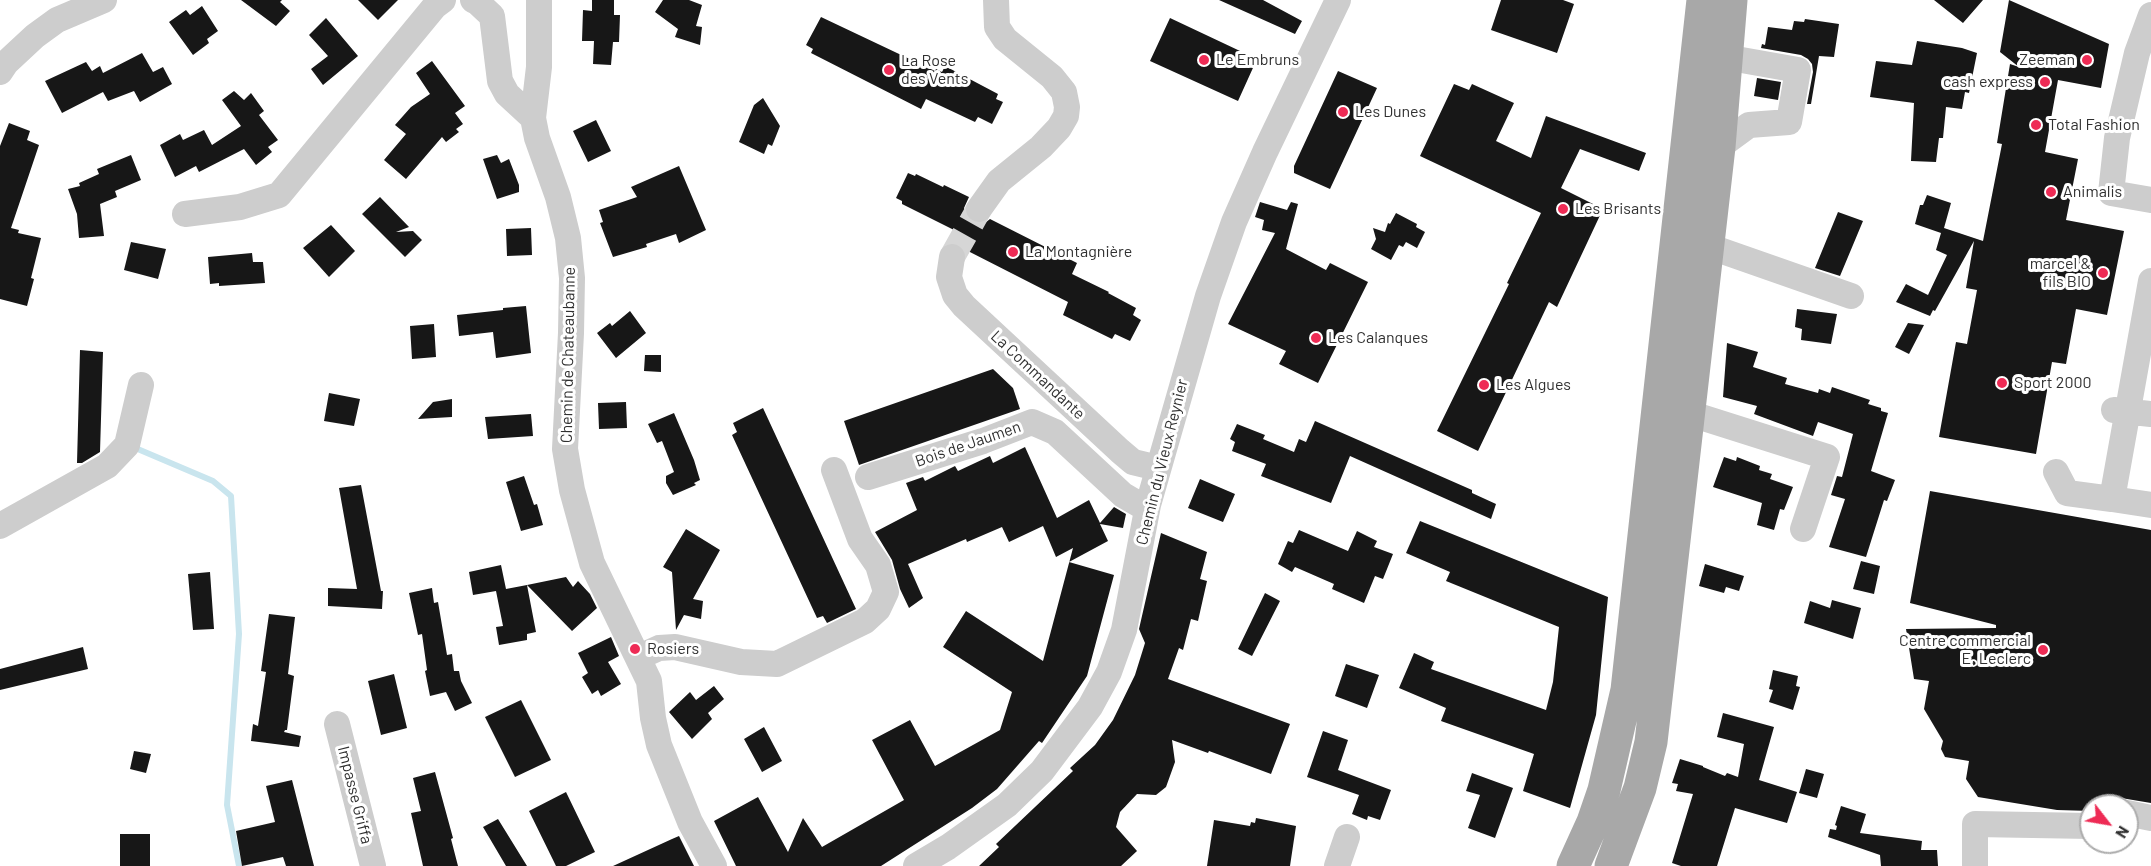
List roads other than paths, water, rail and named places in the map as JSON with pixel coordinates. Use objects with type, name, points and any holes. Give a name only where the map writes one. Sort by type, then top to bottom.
[{"type":"main road","points":[[1573,866],[1593,822],[1604,790],[1627,690],[1703,0]]},
{"type":"main road","points":[[1611,866],[1640,788],[1651,742],[1719,147],[1731,0]]},
{"type":"street","points":[[0,72],[6,63],[35,36],[57,20],[104,0]]},
{"type":"street","points":[[185,214],[240,207],[279,195],[435,6],[443,0]]},
{"type":"street","points":[[473,0],[492,16],[500,81],[507,94],[533,118]]},
{"type":"street","name":"Chemin de Chateaubanne","points":[[539,0],[539,67],[533,118],[537,138],[558,197],[568,238],[572,278],[570,381],[565,449],[572,490],[592,563],[649,681],[659,745],[690,822],[714,866]]},
{"type":"street","points":[[979,209],[999,181],[1041,147],[1059,128],[1066,117],[1067,107],[1065,92],[1052,76],[1005,39],[996,27],[996,0]]},
{"type":"street","name":"Chemin du Vieux Reynier","points":[[916,866],[948,847],[1007,805],[1042,771],[1090,707],[1109,672],[1124,630],[1147,509],[1208,296],[1234,222],[1289,99],[1338,0]]},
{"type":"street","points":[[2151,15],[2138,53],[2117,138],[2111,193],[2151,200]]},
{"type":"street","points":[[1719,147],[1749,125],[1789,122],[1798,70],[1736,59],[1727,54]]},
{"type":"street","points":[[1708,246],[1851,296]]},
{"type":"street","name":"La Commandante","points":[[952,257],[949,277],[951,286],[964,306],[1133,462],[1158,468]]},
{"type":"street","points":[[2112,499],[2130,411],[2151,281]]},
{"type":"street","points":[[0,526],[107,466],[127,445],[141,386]]},
{"type":"street","points":[[1688,413],[1827,457],[1803,530]]},
{"type":"street","name":"Bois de Jaumen","points":[[868,477],[983,441],[1032,422],[1055,432],[1122,495],[1147,509]]},
{"type":"street","points":[[639,657],[660,648],[675,647],[741,662],[777,664],[865,621],[878,609],[886,592],[878,565],[860,539],[834,470]]},
{"type":"street","points":[[2056,472],[2067,493],[2151,505]]},
{"type":"street","name":"Impasse Griffa","points":[[337,724],[373,866]]},
{"type":"street","points":[[1975,866],[1975,825],[2079,826]]},
{"type":"street","points":[[1337,866],[1347,837]]},
{"type":"waterway","points":[[133,447],[213,481],[231,496],[239,634],[227,805],[239,866]]},
{"type":"tunnel","points":[[952,257],[979,209]]},
{"type":"place","name":"Le Embruns","points":[[1204,60]]},
{"type":"place","name":"Zeeman","points":[[2087,60]]},
{"type":"place","name":"La Rose des Vents","points":[[889,70]]},
{"type":"place","name":"cash express","points":[[2045,82]]},
{"type":"place","name":"Les Dunes","points":[[1343,112]]},
{"type":"place","name":"Total Fashion","points":[[2036,125]]},
{"type":"place","name":"Animalis","points":[[2051,192]]},
{"type":"place","name":"Les Brisants","points":[[1563,209]]},
{"type":"place","name":"La Montagnière","points":[[1013,252]]},
{"type":"place","name":"marcel & fils BIO","points":[[2103,273]]},
{"type":"place","name":"Les Calanques","points":[[1316,338]]},
{"type":"place","name":"Sport 2000","points":[[2002,383]]},
{"type":"place","name":"Les Algues","points":[[1484,385]]},
{"type":"place","name":"Rosiers","points":[[635,649]]},
{"type":"place","name":"Centre commercial E. Leclerc","points":[[2043,650]]}]
